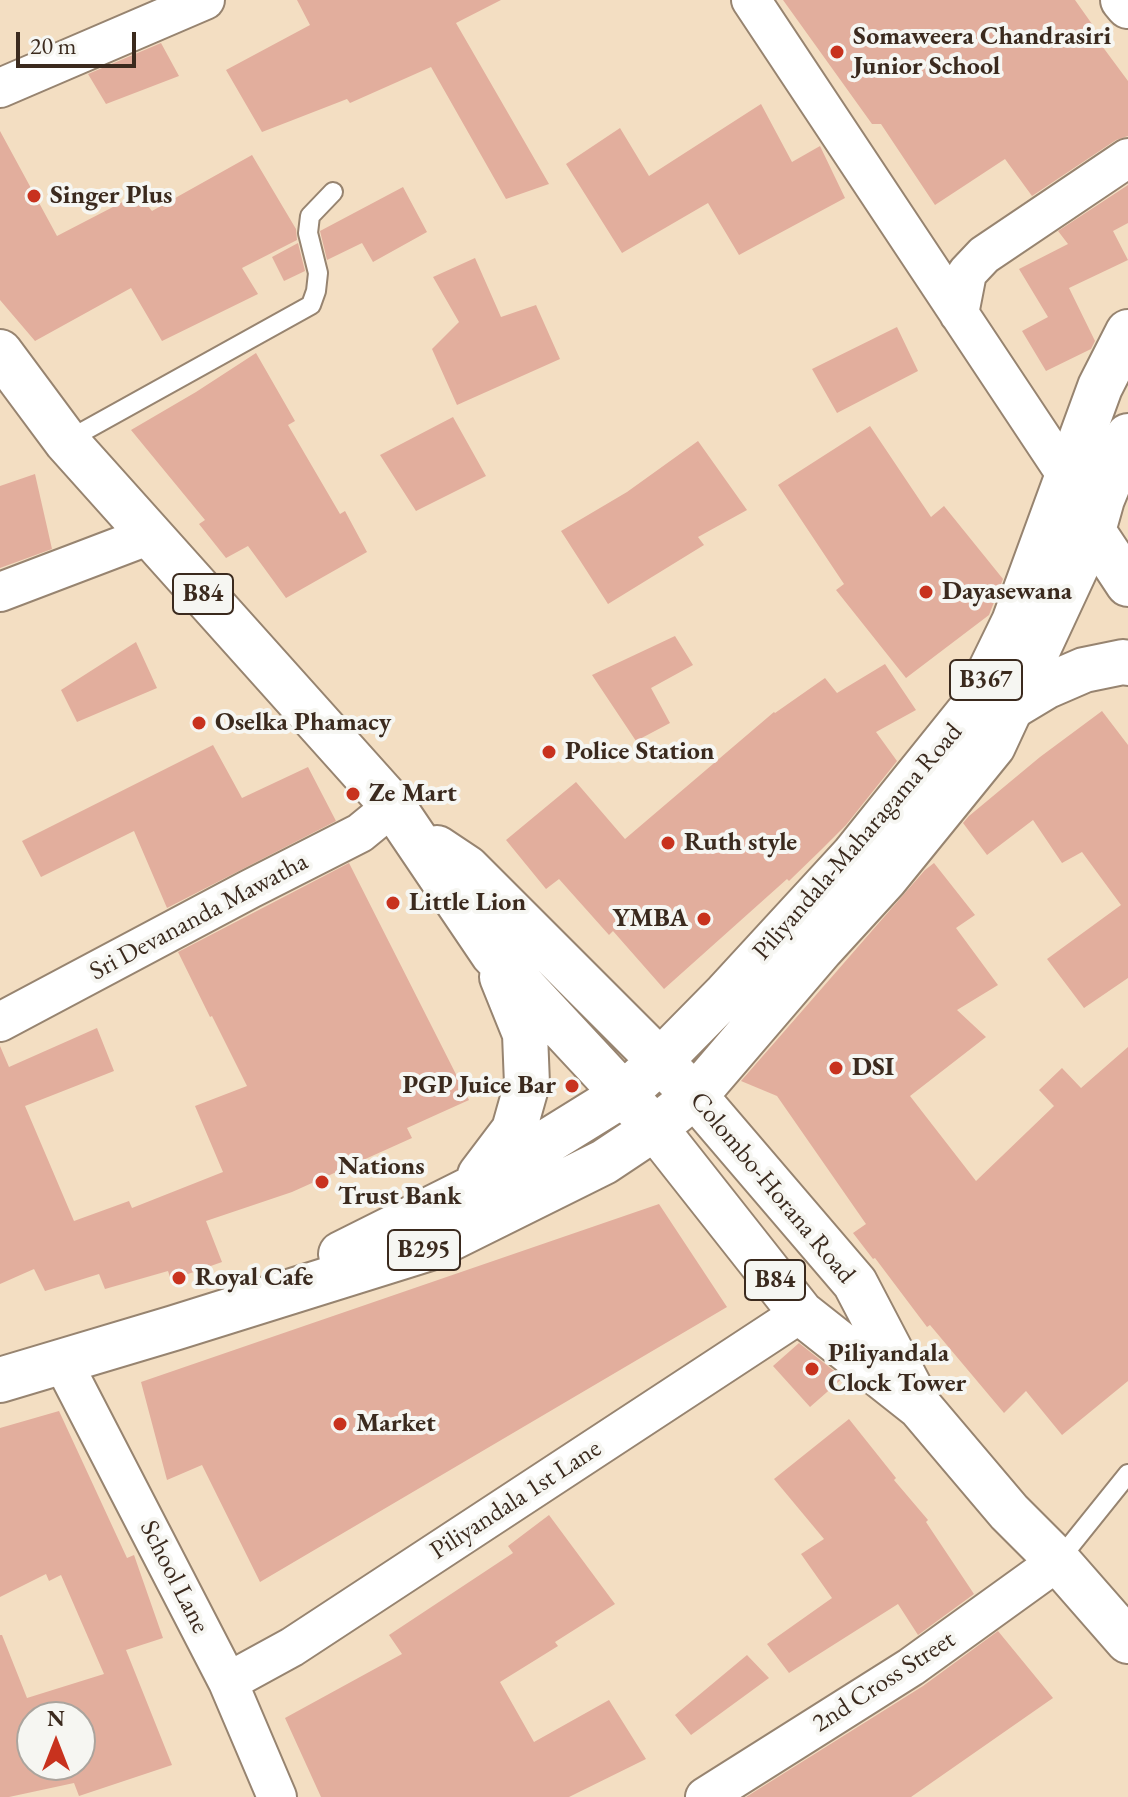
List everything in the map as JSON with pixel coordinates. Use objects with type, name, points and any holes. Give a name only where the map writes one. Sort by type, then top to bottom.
[{"type":"main road","points":[[1123,0],[1128,6]]},
{"type":"main road","name":"Piliyandala-Maharagama Road","points":[[624,1094],[726,994],[853,856],[972,708],[1014,622],[1100,387],[1128,332]]},
{"type":"main road","name":"B84","points":[[0,352],[66,441],[403,819]]},
{"type":"main road","name":"Piliyandala-Maharagama Road","points":[[655,1128],[695,1096],[885,879],[993,746],[1093,531],[1102,499],[1128,436]]},
{"type":"main road","points":[[1067,476],[1093,531],[1128,584]]},
{"type":"main road","points":[[1012,707],[1047,686],[1084,670],[1128,663]]},
{"type":"main road","name":"Colombo-Horana Road","points":[[403,819],[467,868],[695,1096],[855,1283],[920,1407]]},
{"type":"main road","name":"Colombo-Horana Road","points":[[403,819],[493,954],[655,1128],[801,1313],[920,1407]]},
{"type":"main road","points":[[469,1190],[514,1130],[527,1084],[525,1034],[493,954]]},
{"type":"main road","name":"B295","points":[[174,1328],[307,1271],[469,1190],[624,1094]]},
{"type":"main road","name":"B295","points":[[0,1380],[433,1247],[604,1162],[655,1128]]},
{"type":"main road","name":"B84","points":[[920,1407],[1009,1512],[1124,1626]]},
{"type":"street","points":[[0,88],[205,0]]},
{"type":"street","points":[[751,0],[1067,476]]},
{"type":"street","points":[[959,314],[967,273],[984,255],[1128,158]]},
{"type":"street","points":[[0,592],[150,535]]},
{"type":"street","name":"Sri Devananda Mawatha","points":[[0,1022],[360,833],[403,819]]},
{"type":"street","name":"Piliyandala 1st Lane","points":[[228,1682],[292,1647],[801,1313]]},
{"type":"street","name":"School Lane","points":[[62,1361],[228,1682],[277,1797]]},
{"type":"street","name":"2nd Cross Street","points":[[705,1797],[911,1667],[1058,1561]]},
{"type":"lane","points":[[66,441],[311,305],[318,273],[308,233],[310,216],[333,192]]},
{"type":"lane","points":[[1058,1561],[1128,1474]]},
{"type":"building","points":[[297,0],[501,0],[456,23],[549,184],[506,199],[431,67],[350,103],[347,99],[262,132],[226,70],[310,25]]},
{"type":"building","points":[[783,0],[1075,0],[1092,24],[1088,27],[1128,81],[1128,136],[1116,140],[1032,196],[1005,159],[935,205],[881,124],[872,124]]},
{"type":"building","points":[[161,43],[179,76],[106,104],[88,74]]},
{"type":"building","points":[[761,104],[792,162],[820,146],[845,198],[739,255],[708,203],[622,253],[566,164],[620,128],[649,176]]},
{"type":"building","points":[[0,131],[57,236],[138,194],[152,211],[252,155],[296,229],[297,240],[242,268],[258,294],[162,341],[131,288],[35,341],[0,300]]},
{"type":"building","points":[[1128,185],[1128,223],[1113,231],[1128,260],[1069,288],[1095,341],[1091,349],[1046,371],[1022,331],[1048,317],[1019,269],[1068,244],[1058,231]]},
{"type":"building","points":[[403,187],[427,232],[373,262],[362,243],[327,260],[320,231]]},
{"type":"building","points":[[298,243],[305,271],[284,281],[272,257]]},
{"type":"building","points":[[475,258],[501,317],[536,305],[560,359],[457,405],[432,349],[459,322],[433,277]]},
{"type":"building","points":[[897,327],[918,371],[837,413],[812,369]]},
{"type":"building","points":[[256,353],[295,421],[288,425],[340,514],[345,511],[367,552],[286,598],[248,546],[226,558],[199,524],[205,520],[131,430]]},
{"type":"building","points":[[453,417],[486,476],[416,511],[380,455]]},
{"type":"building","points":[[870,426],[931,517],[944,506],[1003,579],[989,615],[906,678],[836,590],[844,584],[778,485]]},
{"type":"building","points":[[698,441],[747,510],[698,537],[704,545],[608,604],[561,531],[627,492]]},
{"type":"building","points":[[35,474],[52,549],[0,568],[0,486]]},
{"type":"building","points":[[675,636],[693,665],[651,688],[670,723],[636,741],[592,675]]},
{"type":"building","points":[[136,642],[157,688],[77,722],[61,690]]},
{"type":"building","points":[[885,664],[916,710],[876,732],[897,761],[846,825],[822,849],[664,989],[613,931],[609,935],[559,879],[546,889],[506,840],[576,782],[625,839],[774,712],[825,678],[837,693]]},
{"type":"building","points":[[1102,711],[1128,745],[1128,978],[1084,1008],[1047,959],[1121,905],[1082,852],[1062,863],[1033,820],[987,855],[963,823],[1040,757]]},
{"type":"building","points":[[213,745],[242,798],[308,767],[336,821],[167,908],[134,831],[41,877],[22,841]]},
{"type":"building","points":[[349,863],[469,1100],[407,1128],[412,1138],[292,1192],[206,1221],[222,1262],[171,1280],[168,1271],[105,1289],[99,1274],[45,1291],[34,1269],[0,1284],[0,1046],[9,1067],[97,1028],[114,1071],[25,1106],[74,1221],[129,1201],[132,1208],[223,1172],[195,1106],[247,1086],[178,952]]},
{"type":"building","points":[[934,863],[975,915],[956,928],[998,985],[957,1010],[986,1037],[910,1096],[976,1181],[1054,1106],[1039,1090],[1062,1068],[1081,1088],[1128,1047],[1128,1381],[1062,1435],[1026,1391],[1004,1413],[930,1325],[927,1327],[853,1233],[866,1224],[777,1096],[741,1081]]},
{"type":"building","name":"Market","points":[[659,1204],[727,1307],[260,1582],[202,1465],[167,1480],[141,1382]]},
{"type":"building","name":"Piliyandala Clock Tower","points":[[799,1343],[843,1378],[810,1407],[773,1366]]},
{"type":"building","points":[[59,1411],[127,1558],[134,1555],[163,1638],[126,1650],[172,1765],[79,1796],[74,1783],[0,1797],[0,1635],[27,1698],[104,1674],[61,1575],[49,1581],[46,1574],[0,1597],[0,1428]]},
{"type":"building","points":[[849,1419],[928,1520],[926,1522],[974,1594],[918,1635],[898,1604],[789,1673],[767,1644],[832,1598],[801,1554],[824,1539],[774,1479]]},
{"type":"building","points":[[549,1515],[615,1604],[555,1642],[558,1646],[500,1682],[534,1742],[609,1700],[646,1759],[569,1797],[321,1797],[285,1718],[402,1654],[389,1635],[513,1553],[508,1546]]},
{"type":"building","points":[[998,1631],[1053,1698],[911,1797],[746,1797],[923,1686]]},
{"type":"building","points":[[747,1655],[769,1678],[691,1735],[675,1715]]},
{"type":"place","name":"Somaweera Chandrasiri Junior School","points":[[837,52]]},
{"type":"place","name":"Singer Plus","points":[[34,196]]},
{"type":"place","name":"Dayasewana","points":[[926,592]]},
{"type":"place","name":"Oselka Phamacy","points":[[199,723]]},
{"type":"place","name":"Police Station","points":[[549,752]]},
{"type":"place","name":"Ze Mart","points":[[353,794]]},
{"type":"place","name":"Ruth style","points":[[668,843]]},
{"type":"place","name":"Little Lion","points":[[393,903]]},
{"type":"place","name":"YMBA","points":[[704,919]]},
{"type":"place","name":"DSI","points":[[836,1068]]},
{"type":"place","name":"PGP Juice Bar","points":[[572,1086]]},
{"type":"place","name":"Nations Trust Bank","points":[[322,1182]]},
{"type":"place","name":"Royal Cafe","points":[[179,1278]]},
{"type":"place","name":"Piliyandala Clock Tower","points":[[812,1369]]},
{"type":"place","name":"Market","points":[[340,1424]]}]
